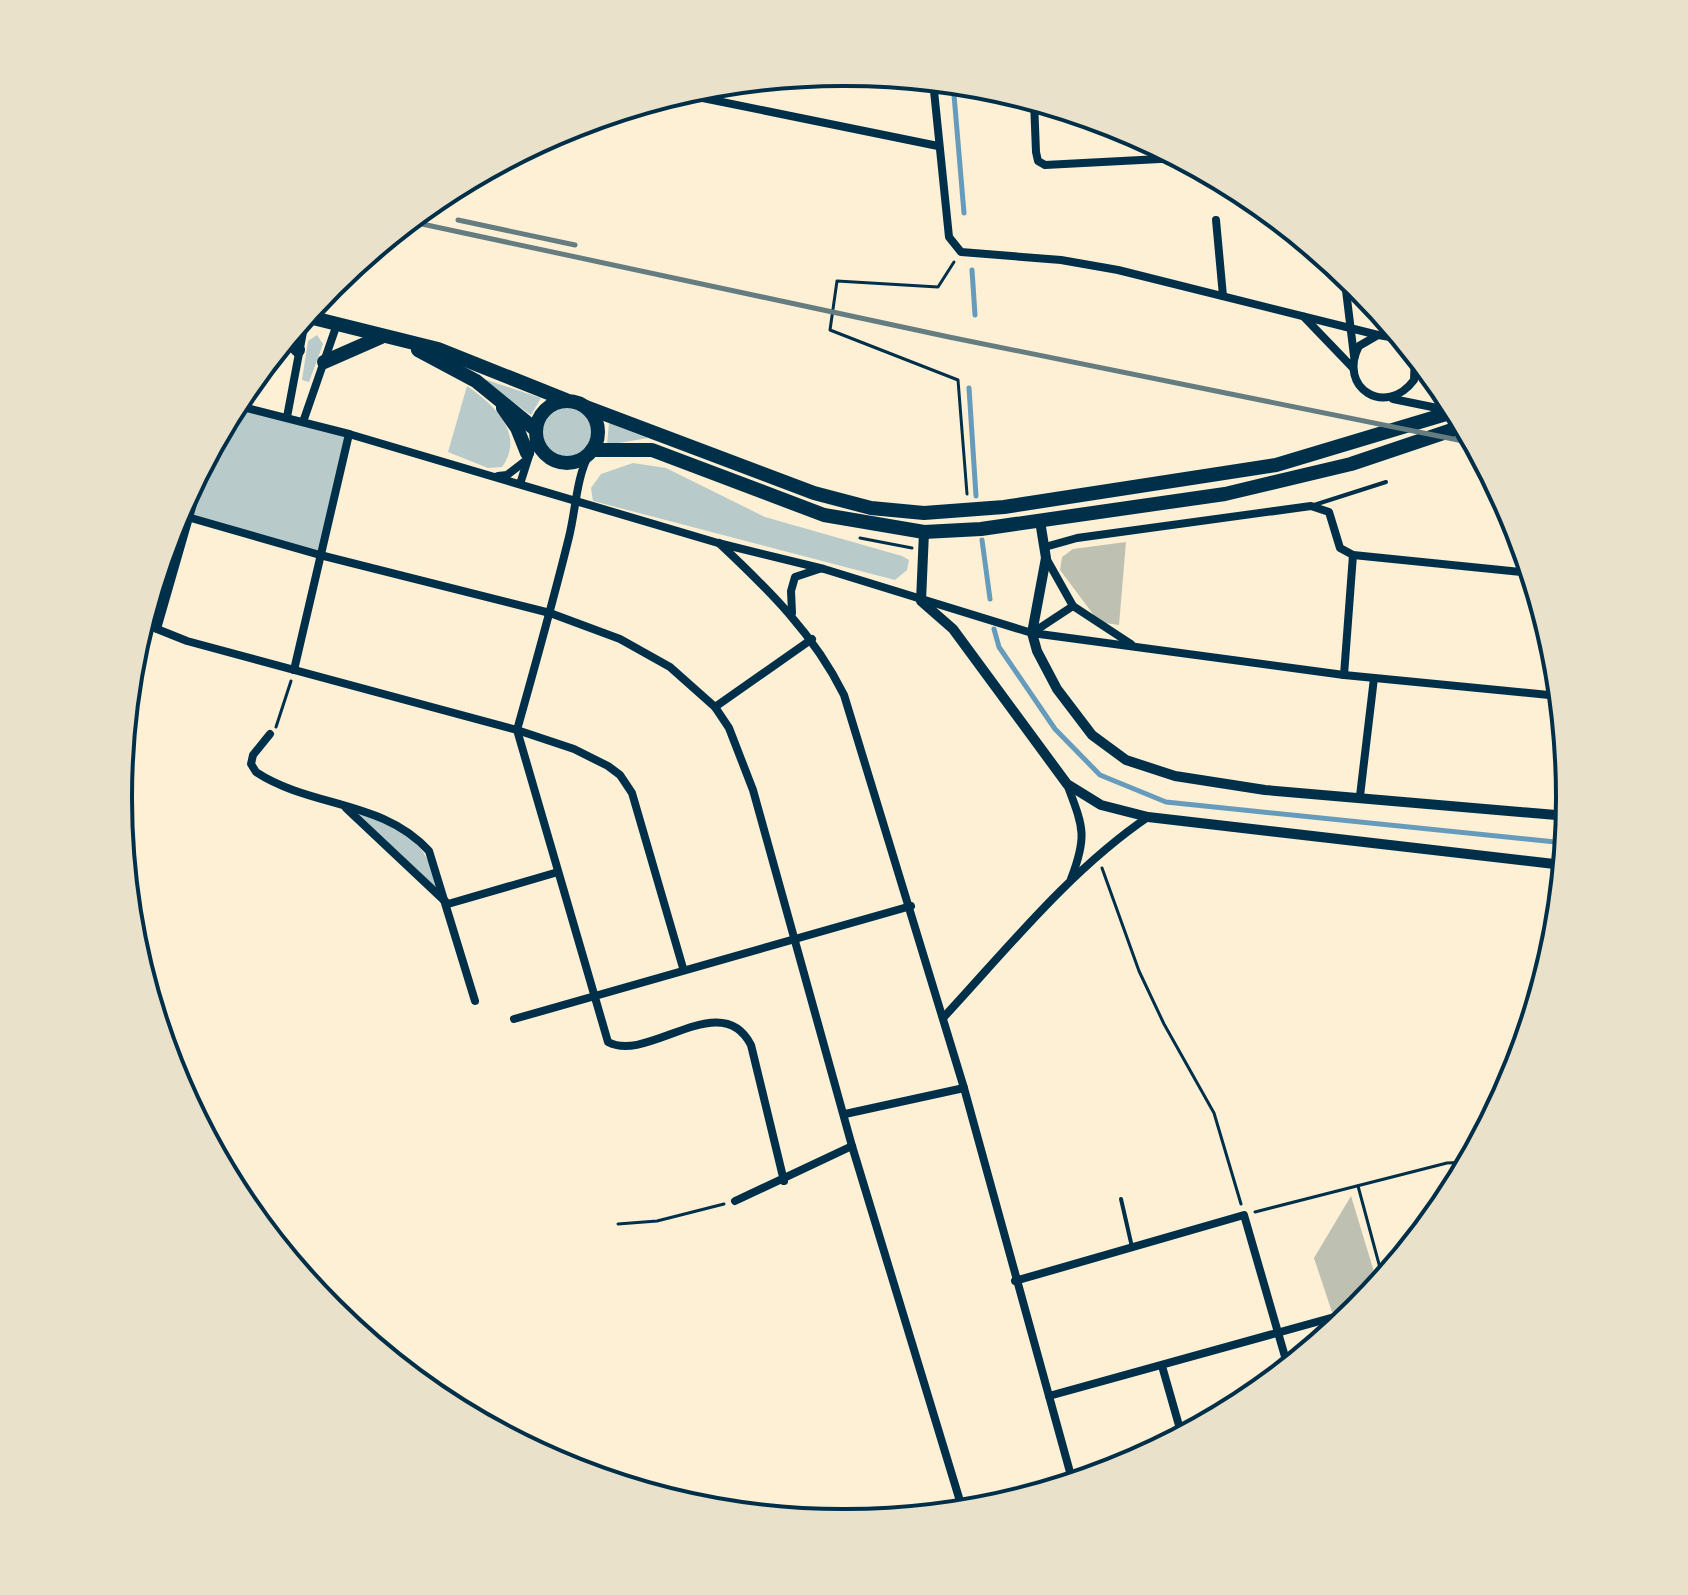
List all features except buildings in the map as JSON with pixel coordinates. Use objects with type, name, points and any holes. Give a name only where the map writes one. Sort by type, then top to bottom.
[{"type":"main road","points":[[318,319],[403,343],[438,349],[478,363],[566,400],[814,493],[871,508],[924,513],[968,511],[1187,482],[1276,465],[1444,416]]},
{"type":"main road","points":[[324,362],[381,337]]},
{"type":"main road","points":[[403,343],[491,392],[536,432],[544,452],[552,459],[571,463],[590,452],[652,450],[824,515],[924,532],[1040,521],[1276,483],[1351,464],[1453,430]]},
{"type":"main road","points":[[294,346],[298,350]]},
{"type":"main road","points":[[491,392],[517,428],[526,457]]},
{"type":"main road","points":[[536,432],[542,413],[566,400]]},
{"type":"main road","points":[[586,407],[597,423],[596,441],[590,452]]},
{"type":"street","points":[[934,92],[949,237],[961,252],[1061,260],[1386,336]]},
{"type":"street","points":[[709,99],[938,146]]},
{"type":"street","points":[[1034,112],[1036,152],[1045,165],[1159,159]]},
{"type":"street","points":[[1216,220],[1223,296]]},
{"type":"street","points":[[1345,293],[1355,378],[1368,394],[1440,409]]},
{"type":"street","points":[[1304,317],[1353,368]]},
{"type":"street","points":[[303,422],[337,324]]},
{"type":"street","points":[[1354,357],[1368,339],[1378,335]]},
{"type":"street","points":[[287,417],[301,338]]},
{"type":"street","points":[[1389,398],[1399,395],[1414,380],[1414,373]]},
{"type":"street","points":[[248,408],[349,434],[718,543],[824,569],[1032,633],[1132,644],[1344,675],[1547,695]]},
{"type":"street","points":[[520,484],[536,432]]},
{"type":"street","points":[[294,670],[349,434]]},
{"type":"street","points":[[590,452],[578,481],[578,501],[517,730],[608,1042],[618,1047],[706,1024],[736,1025],[744,1031],[751,1045],[784,1181]]},
{"type":"street","points":[[488,476],[507,475],[526,457]]},
{"type":"street","points":[[1045,552],[1077,538],[1311,506],[1329,512],[1340,548],[1353,555],[1519,572]]},
{"type":"street","points":[[190,518],[320,555],[550,613],[620,639],[670,667],[715,707],[729,728],[753,790],[852,1146],[959,1499]]},
{"type":"street","points":[[1040,521],[1045,552],[1073,606],[1132,644]]},
{"type":"street","points":[[157,629],[187,525]]},
{"type":"street","points":[[921,601],[924,532]]},
{"type":"street","points":[[718,543],[794,617],[812,639],[844,695],[911,906],[964,1088],[1070,1472]]},
{"type":"street","points":[[1045,552],[1032,633],[1057,689],[1092,735],[1126,760],[1175,776],[1265,790],[1555,815]]},
{"type":"street","points":[[1344,675],[1353,555]]},
{"type":"street","points":[[794,617],[791,591],[795,577],[806,571],[824,569]]},
{"type":"street","points":[[921,601],[953,629],[1067,784],[1080,819],[1084,846],[1070,883]]},
{"type":"street","points":[[1032,633],[1073,606]]},
{"type":"street","points":[[154,627],[294,670],[517,730],[574,749],[620,775],[638,810],[683,968]]},
{"type":"street","points":[[715,707],[812,639]]},
{"type":"street","points":[[1360,796],[1374,678]]},
{"type":"street","points":[[270,734],[253,755],[251,764],[256,772],[392,820],[415,835],[437,866],[475,1001]]},
{"type":"street","points":[[1067,784],[1101,805],[1148,817],[1552,864]]},
{"type":"street","points":[[343,805],[448,904]]},
{"type":"street","points":[[943,1018],[1070,883],[1120,836],[1148,817]]},
{"type":"street","points":[[448,904],[558,872]]},
{"type":"street","points":[[514,1019],[683,968],[911,906]]},
{"type":"street","points":[[845,1114],[964,1088]]},
{"type":"street","points":[[735,1201],[784,1181],[852,1146]]},
{"type":"street","points":[[1015,1281],[1244,1215],[1285,1355]]},
{"type":"street","points":[[1049,1396],[1326,1320]]},
{"type":"street","points":[[1162,1366],[1179,1425]]},
{"type":"lane","points":[[1311,506],[1386,482]]},
{"type":"lane","points":[[1121,1199],[1133,1249]]},
{"type":"path","points":[[961,252],[938,287],[837,281],[830,330],[958,380],[968,511]]},
{"type":"path","points":[[280,722],[294,670]]},
{"type":"path","points":[[1098,857],[1139,971],[1164,1024],[1214,1113],[1244,1215],[1358,1184],[1454,1163]]},
{"type":"path","points":[[1358,1184],[1380,1266]]},
{"type":"path","points":[[618,1224],[657,1221],[735,1201]]},
{"type":"shaded area","points":[[317,335],[323,344],[309,382],[302,380],[308,341]]},
{"type":"shaded area","points":[[478,377],[541,398],[531,415]]},
{"type":"shaded area","points":[[467,386],[496,411],[508,432],[508,455],[502,467],[488,468],[448,452]]},
{"type":"shaded area","points":[[567,406],[586,413],[593,432],[586,451],[567,458],[548,451],[541,432],[548,413]]},
{"type":"shaded area","points":[[248,408],[349,434],[320,555],[190,518]]},
{"type":"shaded area","points":[[609,423],[648,438],[607,445]]},
{"type":"shaded area","points":[[633,463],[666,468],[765,517],[902,556],[909,560],[907,570],[895,580],[593,501],[591,488],[601,474]]},
{"type":"shaded area","points":[[353,811],[388,824],[411,838],[428,860],[442,894]]},
{"type":"waterway","points":[[954,95],[964,213]]},
{"type":"waterway","points":[[972,270],[975,315]]},
{"type":"waterway","points":[[969,388],[976,496]]},
{"type":"waterway","points":[[982,540],[990,599]]},
{"type":"waterway","points":[[994,629],[999,647],[1055,729],[1100,775],[1166,802],[1554,842]]},
{"type":"railway","points":[[458,220],[575,245]]},
{"type":"railway","points":[[423,224],[949,337],[1459,440]]}]
